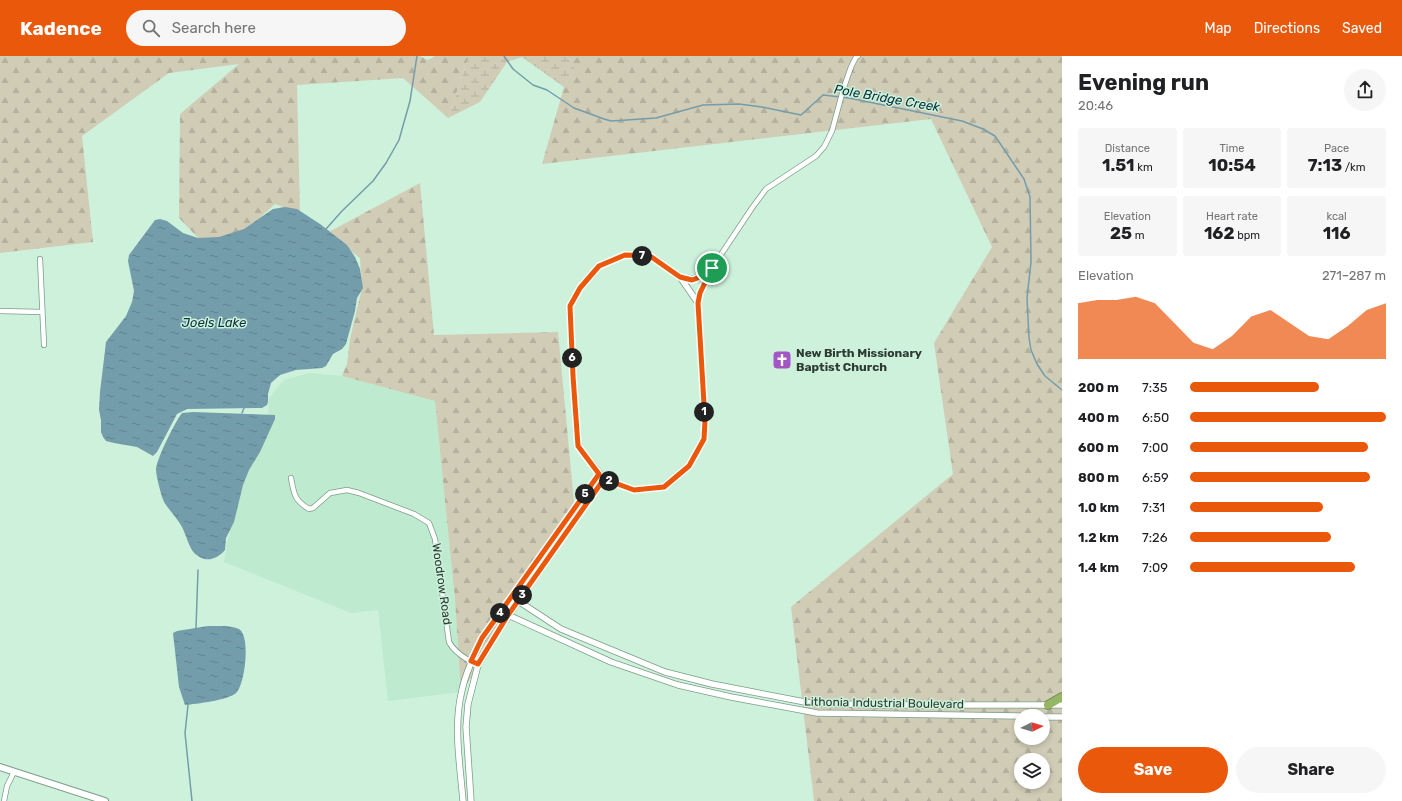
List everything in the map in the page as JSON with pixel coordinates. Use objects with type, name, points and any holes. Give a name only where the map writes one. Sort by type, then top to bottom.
[{"type":"highway","points":[[1048,705],[1062,697]]},
{"type":"main road","points":[[0,767],[104,801]]},
{"type":"street","points":[[698,303],[680,277],[650,256],[625,255],[599,266],[580,288],[570,306],[578,446],[604,479],[634,490],[664,487],[689,466],[704,439],[705,421],[698,303],[700,293],[712,268],[766,189],[816,156],[824,147],[832,131],[842,90],[851,67],[858,56]]},
{"type":"street","points":[[40,259],[44,345]]},
{"type":"street","points":[[680,277],[692,280],[703,276],[712,268]]},
{"type":"street","points":[[0,311],[42,312]]},
{"type":"street","points":[[463,801],[457,726],[461,690],[471,661],[482,638],[599,474]]},
{"type":"street","name":"Woodrow Road","points":[[291,478],[293,490],[298,502],[309,509],[313,508],[330,493],[347,490],[359,493],[414,514],[429,523],[436,539],[449,642],[453,649],[478,664]]},
{"type":"street","points":[[471,801],[466,727],[468,704],[478,664],[508,615],[604,479]]},
{"type":"street","name":"Lithonia Industrial Boulevard","points":[[512,597],[561,629],[665,672],[712,684],[810,703],[876,705],[1062,705]]},
{"type":"street","name":"Lithonia Industrial Boulevard","points":[[502,610],[508,615],[611,662],[678,685],[731,697],[817,712],[1014,716]]},
{"type":"street","points":[[1052,717],[1062,717]]},
{"type":"street","points":[[1052,717],[1062,721]]},
{"type":"street","points":[[4,801],[7,786],[14,772]]},
{"type":"shaded area","points":[[309,373],[342,376],[435,401],[455,600],[461,692],[388,701],[378,610],[351,613],[224,562],[237,490],[268,418],[269,398],[284,380]]},
{"type":"green space","points":[[0,56],[419,56],[428,60],[435,56],[469,56],[448,118],[403,78],[297,85],[300,213],[275,204],[244,232],[201,241],[179,218],[180,114],[239,64],[169,73],[82,136],[93,242],[0,253]]},
{"type":"green space","points":[[469,56],[567,56],[575,67],[564,87],[522,57],[507,62],[480,102],[448,118]]},
{"type":"green space","points":[[567,56],[1062,56],[1062,801],[814,801],[791,607],[953,474],[934,343],[992,247],[931,119],[542,164],[564,87],[575,67]]},
{"type":"green space","points":[[420,183],[434,335],[558,332],[576,524],[461,692],[455,600],[435,401],[342,376],[347,364],[350,339],[362,288],[360,258],[327,233]]},
{"type":"water","name":"Joels Lake","points":[[285,207],[297,209],[320,224],[347,245],[355,257],[360,269],[363,288],[357,298],[346,344],[342,349],[333,354],[326,366],[322,368],[296,370],[280,375],[271,383],[267,405],[262,408],[187,409],[177,414],[157,452],[153,456],[137,447],[106,441],[101,432],[99,410],[106,342],[126,316],[132,302],[134,291],[128,261],[129,255],[155,220],[160,219],[167,221],[183,233],[198,238],[219,237],[244,229],[273,209]]},
{"type":"water","points":[[193,412],[275,415],[275,419],[260,452],[249,470],[243,485],[234,522],[226,538],[225,550],[213,559],[202,558],[192,551],[178,520],[164,502],[156,472],[157,464],[163,449],[182,413]]},
{"type":"water","points":[[208,626],[232,627],[239,629],[243,633],[246,650],[242,681],[236,693],[227,698],[185,705],[179,687],[173,633]]},
{"type":"waterway","points":[[326,229],[373,181],[386,163],[399,140],[410,101],[417,56]]},
{"type":"waterway","name":"Pole Bridge Creek","points":[[504,56],[513,69],[533,85],[547,90],[574,108],[611,121],[656,118],[703,105],[739,104],[801,115],[823,95],[849,98],[962,121],[983,129],[995,136],[1024,179],[1030,197],[1031,262],[1027,298],[1031,350],[1037,364],[1045,376],[1062,390]]},
{"type":"waterway","points":[[242,413],[244,408]]},
{"type":"waterway","points":[[196,628],[198,570]]},
{"type":"waterway","points":[[188,705],[185,733],[192,801]]},
{"type":"place","name":"New Birth Missionary Baptist Church","points":[[782,360]]},
{"type":"route","points":[[625,255],[650,256],[680,277],[692,280],[703,276],[712,268],[704,283],[698,303],[705,421],[704,439],[689,466],[664,487],[634,490],[604,479],[508,615],[478,664],[471,661],[482,638],[599,474],[578,446],[570,306],[580,288],[599,266],[625,255]]}]
